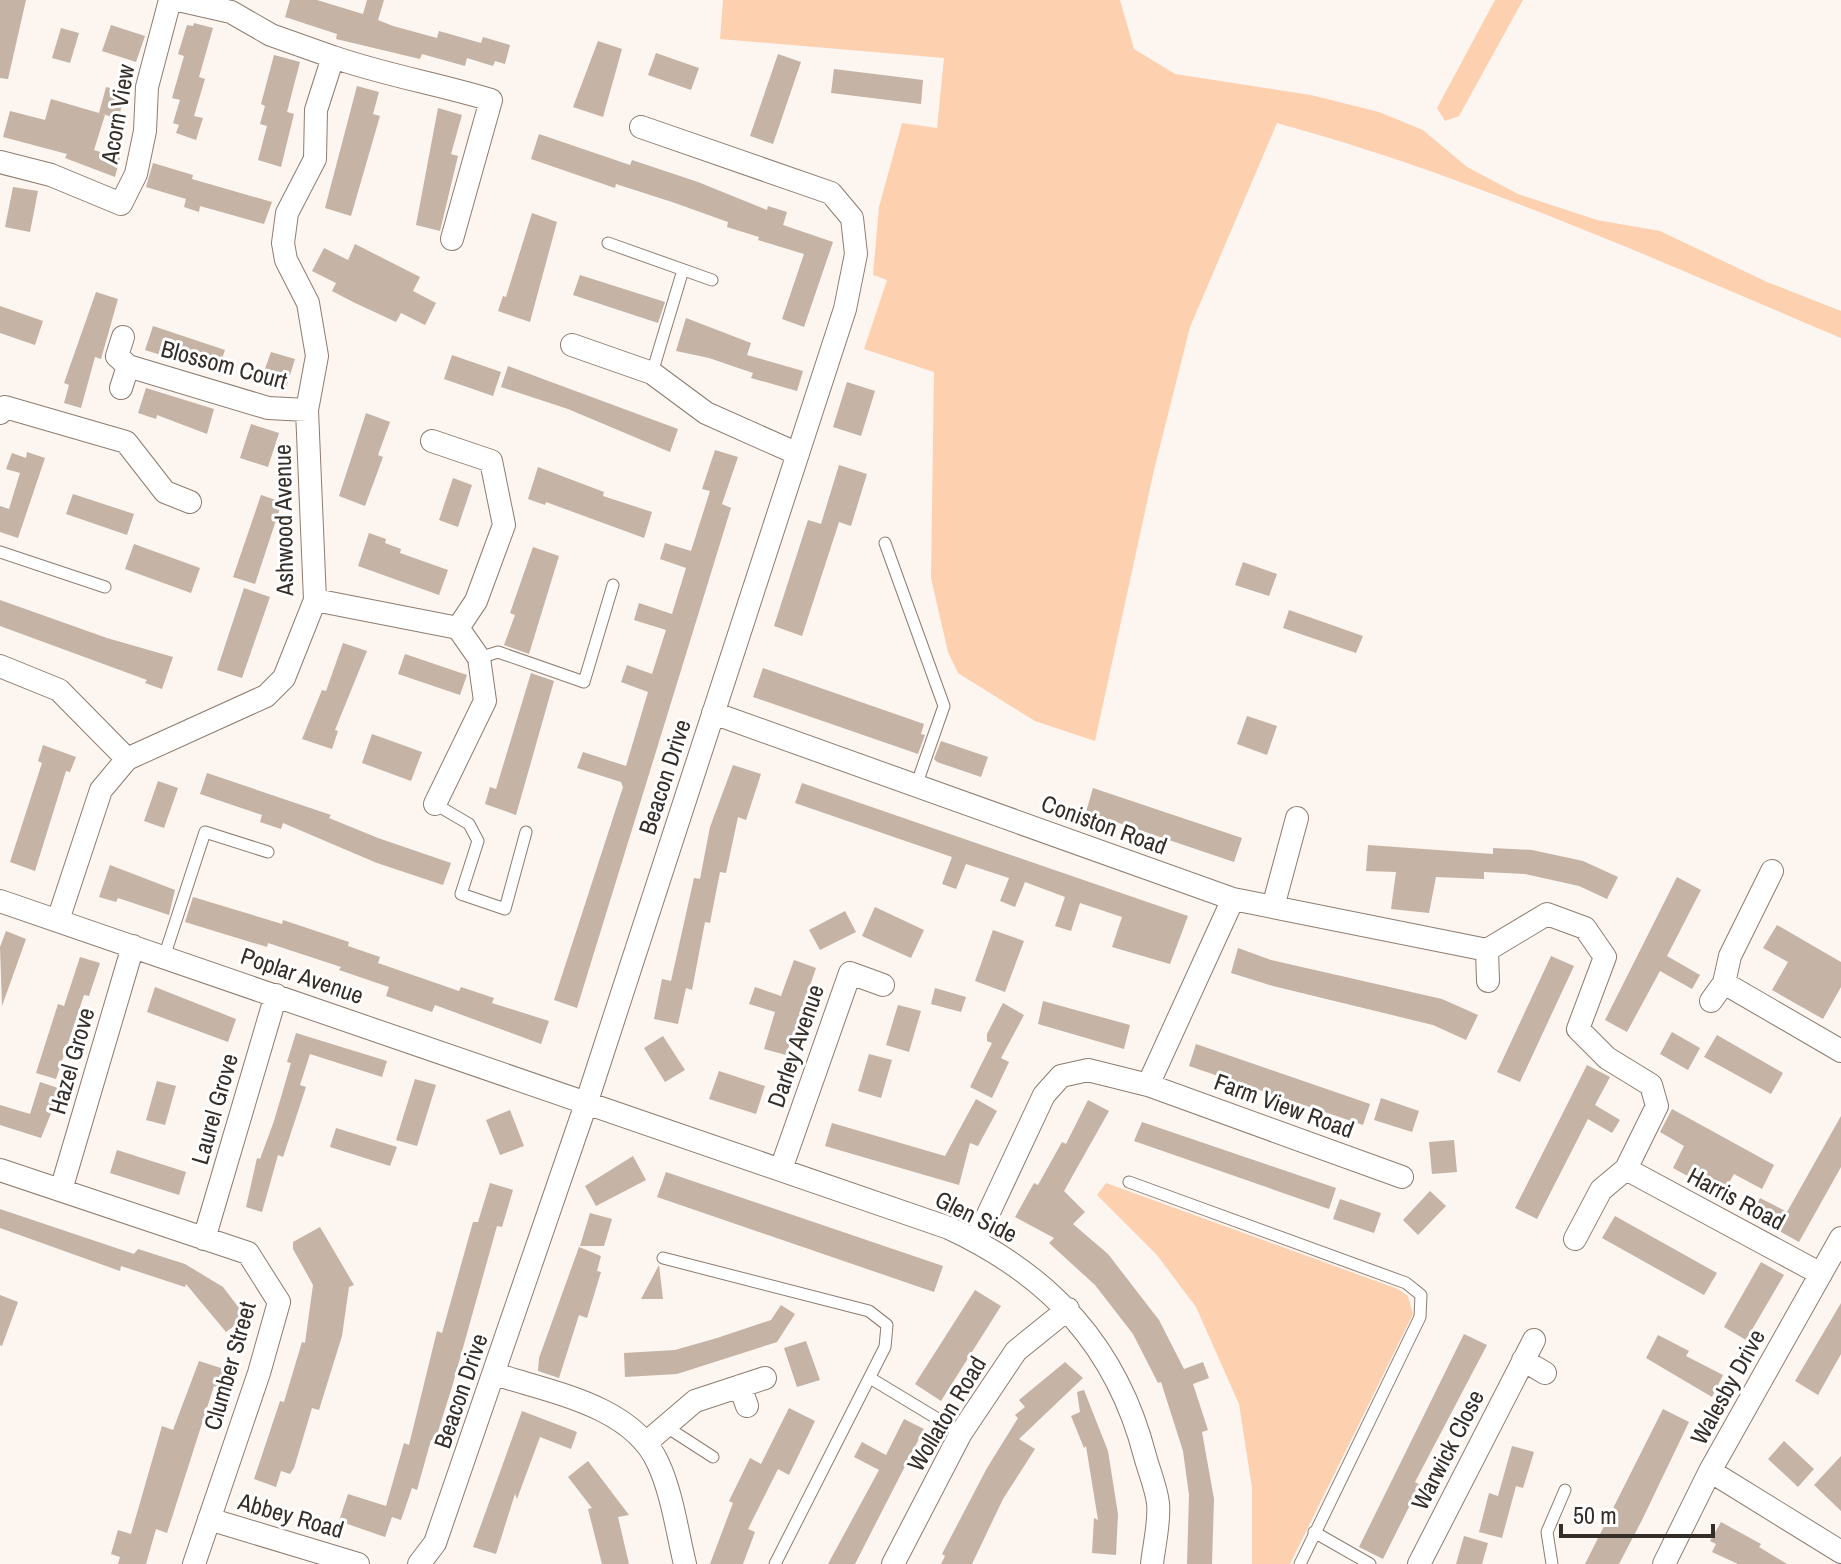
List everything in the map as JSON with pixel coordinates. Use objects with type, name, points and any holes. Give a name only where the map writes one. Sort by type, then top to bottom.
[{"type":"street","name":"Acorn View","points":[[0,162],[51,175],[121,204],[136,174],[145,131],[147,87],[170,0]]},
{"type":"street","points":[[178,0],[231,12],[271,35],[387,76],[431,82],[491,100],[452,239]]},
{"type":"street","name":"Ashwood Avenue","points":[[58,920],[101,790],[127,759],[266,696],[284,678],[315,600],[307,410],[317,356],[308,303],[286,260],[283,243],[287,213],[315,159],[316,110],[333,57]]},
{"type":"street","name":"Beacon Drive","points":[[419,1564],[435,1543],[587,1101],[845,309],[856,254],[852,218],[831,193],[641,127]]},
{"type":"street","name":"Blossom Court","points":[[123,337],[117,356],[128,366],[268,408],[307,410]]},
{"type":"street","points":[[572,345],[652,373],[706,413],[798,454]]},
{"type":"street","name":"Blossom Court","points":[[121,388],[128,366]]},
{"type":"street","points":[[0,413],[5,407],[126,442],[165,492],[190,502]]},
{"type":"street","points":[[432,441],[491,461],[504,525],[476,601],[458,628]]},
{"type":"street","points":[[315,600],[458,628],[479,658],[485,701],[435,804]]},
{"type":"street","points":[[0,666],[59,690],[127,759]]},
{"type":"street","name":"Coniston Road","points":[[713,713],[1233,899],[1487,950]]},
{"type":"street","points":[[1273,907],[1297,818]]},
{"type":"street","points":[[1772,871],[1730,956],[1717,992],[1841,1051]]},
{"type":"street","points":[[1148,1085],[1233,899]]},
{"type":"street","name":"Poplar Avenue","points":[[0,901],[587,1101]]},
{"type":"street","points":[[1488,981],[1487,950],[1547,914],[1585,928],[1605,957],[1578,1029],[1607,1058],[1651,1085],[1657,1106],[1626,1169],[1601,1190],[1575,1239]]},
{"type":"street","name":"Hazel Grove","points":[[61,1190],[133,946]]},
{"type":"street","name":"Darley Avenue","points":[[781,1169],[850,973],[883,985]]},
{"type":"street","name":"Laurel Grove","points":[[204,1239],[276,995]]},
{"type":"street","name":"Farm View Road","points":[[976,1240],[1044,1095],[1061,1076],[1088,1070],[1148,1085],[1402,1177]]},
{"type":"street","name":"Glen Side","points":[[587,1101],[976,1240],[1040,1282],[1068,1309],[1102,1352],[1134,1413],[1158,1505],[1152,1564]]},
{"type":"street","name":"Harris Road","points":[[1626,1169],[1821,1274]]},
{"type":"street","name":"Clumber Street","points":[[0,1170],[248,1253],[279,1302],[259,1373],[194,1564]]},
{"type":"street","name":"Walesby Drive","points":[[1664,1564],[1710,1471],[1841,1238]]},
{"type":"street","name":"Wollaton Road","points":[[893,1564],[961,1433],[1016,1351],[1068,1309]]},
{"type":"street","name":"Warwick Close","points":[[1419,1564],[1529,1350],[1545,1373]]},
{"type":"street","points":[[495,1374],[600,1410],[647,1442],[659,1464],[668,1544],[685,1564]]},
{"type":"street","points":[[647,1442],[695,1401],[744,1396],[765,1378]]},
{"type":"street","points":[[1710,1471],[1841,1552]]},
{"type":"street","name":"Abbey Road","points":[[209,1519],[358,1564]]},
{"type":"lane","points":[[608,243],[712,280]]},
{"type":"lane","points":[[652,373],[683,270]]},
{"type":"lane","points":[[885,543],[944,706],[916,786]]},
{"type":"lane","points":[[0,552],[105,587]]},
{"type":"lane","points":[[479,658],[498,652],[584,682],[613,585]]},
{"type":"lane","points":[[435,804],[469,824],[478,841],[461,894],[505,909],[526,832]]},
{"type":"lane","points":[[164,957],[205,832],[268,852]]},
{"type":"lane","points":[[1129,1182],[1406,1283],[1421,1295],[1420,1317],[1300,1564]]},
{"type":"lane","points":[[663,1258],[869,1311],[887,1325],[885,1347],[775,1564]]},
{"type":"lane","points":[[870,1378],[961,1433]]},
{"type":"lane","points":[[665,1426],[713,1457]]},
{"type":"lane","points":[[1555,1563],[1547,1532],[1565,1490]]},
{"type":"lane","points":[[1314,1532],[1370,1564]]},
{"type":"shaded area","points":[[723,0],[1120,0],[1134,49],[1175,74],[1311,95],[1379,112],[1423,130],[1467,167],[1518,194],[1597,220],[1660,231],[1767,282],[1841,311],[1841,338],[1563,221],[1421,168],[1277,123],[1190,327],[1154,470],[1095,741],[1035,721],[958,673],[948,652],[931,578],[934,372],[864,349],[887,280],[873,275],[879,207],[902,123],[937,128],[944,58],[720,39]]},
{"type":"shaded area","points":[[1495,0],[1523,0],[1459,116],[1445,121],[1437,108]]},
{"type":"shaded area","points":[[1106,1183],[1398,1289],[1408,1296],[1413,1314],[1290,1564],[1252,1564],[1252,1488],[1239,1404],[1196,1307],[1157,1255],[1097,1195]]},
{"type":"building","points":[[0,0],[26,0],[8,79],[0,78]]},
{"type":"building","points":[[290,0],[317,0],[363,14],[367,0],[384,0],[378,20],[393,26],[437,38],[439,31],[481,43],[483,37],[510,45],[505,64],[495,61],[493,66],[467,58],[465,66],[422,54],[420,59],[336,39],[337,34],[285,17]]},
{"type":"building","points":[[194,23],[213,28],[199,77],[205,79],[194,116],[203,118],[196,140],[176,133],[179,125],[173,123],[180,100],[172,98],[184,56],[178,54],[187,25],[193,26]]},
{"type":"building","points":[[111,25],[145,36],[136,62],[102,51]]},
{"type":"building","points":[[61,28],[79,33],[70,63],[52,58]]},
{"type":"building","points":[[598,41],[622,49],[603,117],[573,107]]},
{"type":"building","points":[[656,53],[699,68],[691,90],[648,75]]},
{"type":"building","points":[[778,54],[801,62],[773,144],[750,136]]},
{"type":"building","points":[[274,55],[300,62],[287,112],[294,114],[281,167],[258,160],[267,126],[260,124],[265,106],[261,104]]},
{"type":"building","points":[[834,69],[923,80],[921,104],[831,93]]},
{"type":"building","points":[[357,86],[379,92],[373,114],[380,116],[351,216],[325,208]]},
{"type":"building","points":[[106,87],[126,92],[118,119],[100,113],[105,115],[94,150],[120,158],[115,177],[65,158],[67,154],[3,137],[10,111],[45,120],[51,99],[99,113]]},
{"type":"building","points":[[438,108],[462,115],[451,154],[458,156],[440,231],[416,225]]},
{"type":"building","points":[[539,134],[630,165],[632,160],[698,182],[767,210],[768,206],[787,212],[783,225],[833,242],[804,327],[782,319],[804,254],[758,240],[759,237],[727,227],[728,222],[672,202],[616,184],[615,188],[531,159]]},
{"type":"building","points":[[153,163],[193,175],[192,179],[272,202],[264,224],[200,206],[199,212],[184,207],[186,199],[146,187]]},
{"type":"building","points":[[13,187],[38,191],[30,232],[5,227]]},
{"type":"building","points":[[532,213],[557,222],[530,322],[498,311],[503,296],[506,297]]},
{"type":"building","points":[[355,244],[420,277],[413,291],[436,303],[425,325],[401,313],[396,322],[353,302],[332,291],[336,283],[312,271],[324,248],[348,260]]},
{"type":"building","points":[[580,275],[665,302],[658,323],[573,295]]},
{"type":"building","points":[[96,292],[118,299],[101,359],[95,357],[81,408],[64,403],[69,385],[64,383]]},
{"type":"building","points":[[0,306],[43,321],[35,345],[0,333]]},
{"type":"building","points":[[686,318],[751,343],[747,355],[803,371],[797,391],[751,378],[753,373],[709,358],[676,351]]},
{"type":"building","points":[[153,326],[225,350],[217,373],[145,350]]},
{"type":"building","points":[[271,352],[295,359],[286,388],[261,380]]},
{"type":"building","points":[[452,355],[501,372],[493,396],[444,379]]},
{"type":"building","points":[[508,366],[678,429],[670,452],[568,409],[501,387]]},
{"type":"building","points":[[847,382],[875,391],[861,436],[833,427]]},
{"type":"building","points":[[146,388],[214,409],[207,434],[157,415],[156,419],[138,413]]},
{"type":"building","points":[[366,413],[390,422],[378,455],[383,457],[365,506],[339,496]]},
{"type":"building","points":[[251,424],[279,433],[268,467],[240,458]]},
{"type":"building","points":[[715,450],[738,457],[722,504],[731,508],[577,1008],[554,1000],[623,787],[621,782],[577,768],[583,752],[626,766],[648,692],[621,682],[627,665],[652,674],[666,630],[634,620],[639,603],[672,614],[686,568],[660,559],[665,543],[691,551],[710,491],[702,489]]},
{"type":"building","points":[[27,452],[45,458],[18,538],[0,532],[0,506],[9,509],[20,473],[6,469],[12,453],[26,458]]},
{"type":"building","points":[[839,465],[867,474],[851,526],[839,522],[802,636],[774,626],[808,520],[821,524]]},
{"type":"building","points":[[538,467],[604,492],[603,496],[652,512],[644,538],[546,502],[545,505],[528,499]]},
{"type":"building","points":[[453,478],[472,485],[458,527],[439,520]]},
{"type":"building","points":[[73,494],[134,514],[127,535],[66,514]]},
{"type":"building","points":[[261,495],[282,502],[255,584],[233,577]]},
{"type":"building","points":[[369,533],[386,539],[385,543],[401,549],[400,553],[448,570],[439,595],[358,566]]},
{"type":"building","points":[[134,544],[200,568],[191,593],[125,569]]},
{"type":"building","points":[[533,547],[559,556],[529,654],[504,645],[515,615],[510,613]]},
{"type":"building","points":[[1243,562],[1277,574],[1269,596],[1235,585]]},
{"type":"building","points":[[244,588],[270,597],[242,678],[217,670]]},
{"type":"building","points":[[0,600],[107,638],[173,657],[162,689],[145,683],[147,680],[0,626]]},
{"type":"building","points":[[1289,610],[1363,636],[1356,653],[1283,628]]},
{"type":"building","points":[[343,643],[367,651],[335,730],[338,731],[332,749],[302,739],[322,690],[326,691]]},
{"type":"building","points":[[405,654],[467,675],[460,695],[398,674]]},
{"type":"building","points":[[763,668],[924,724],[921,734],[925,735],[918,754],[753,697]]},
{"type":"building","points":[[531,673],[554,681],[516,815],[485,804],[490,787],[496,789]]},
{"type":"building","points":[[1247,716],[1277,726],[1267,755],[1237,744]]},
{"type":"building","points":[[372,734],[422,752],[411,781],[362,763]]},
{"type":"building","points":[[941,741],[988,757],[981,777],[937,762],[934,759]]},
{"type":"building","points":[[43,745],[76,757],[70,772],[66,771],[35,871],[10,862],[42,763],[38,761]]},
{"type":"building","points":[[733,765],[761,774],[746,820],[738,817],[726,873],[720,872],[710,923],[705,922],[692,990],[686,988],[678,1024],[654,1019],[662,979],[671,981],[694,878],[700,879],[710,827]]},
{"type":"building","points":[[207,773],[331,815],[329,818],[378,838],[451,863],[443,885],[377,863],[283,823],[281,829],[260,822],[262,815],[200,794]]},
{"type":"building","points":[[158,781],[178,788],[164,828],[144,821]]},
{"type":"building","points":[[802,783],[1188,916],[1170,964],[1112,947],[1122,917],[1080,903],[1071,931],[1055,926],[1065,897],[1025,882],[1015,907],[1000,901],[1009,878],[966,864],[956,889],[942,884],[952,857],[795,803]]},
{"type":"building","points":[[1093,788],[1242,838],[1234,862],[1086,812]]},
{"type":"building","points":[[1368,845],[1493,854],[1493,848],[1532,850],[1583,861],[1618,877],[1607,899],[1579,886],[1525,874],[1484,872],[1484,879],[1436,877],[1429,913],[1391,909],[1396,872],[1366,871]]},
{"type":"building","points":[[110,865],[175,890],[169,915],[118,898],[116,902],[99,897]]},
{"type":"building","points":[[1677,877],[1701,890],[1667,956],[1700,975],[1692,989],[1660,971],[1627,1032],[1605,1020]]},
{"type":"building","points":[[193,897],[282,924],[283,920],[349,942],[348,946],[380,957],[378,963],[459,991],[461,987],[494,998],[492,1003],[549,1021],[541,1044],[435,1005],[432,1012],[386,996],[389,987],[339,970],[341,967],[268,943],[267,947],[185,922]]},
{"type":"building","points":[[875,907],[924,930],[911,958],[862,936]]},
{"type":"building","points":[[845,911],[856,932],[820,950],[809,930]]},
{"type":"building","points":[[1777,925],[1841,962],[1841,987],[1823,1019],[1772,990],[1788,962],[1763,948]]},
{"type":"building","points":[[993,930],[1024,941],[1005,992],[975,981]]},
{"type":"building","points":[[6,931],[26,939],[2,1006],[0,947]]},
{"type":"building","points":[[1238,948],[1271,960],[1442,999],[1478,1015],[1466,1040],[1433,1025],[1231,973]]},
{"type":"building","points":[[1551,956],[1574,966],[1520,1082],[1497,1072]]},
{"type":"building","points":[[80,957],[100,963],[89,996],[84,995],[56,1079],[36,1073],[58,1004],[64,1006]]},
{"type":"building","points":[[794,960],[816,968],[786,1055],[764,1049],[775,1012],[749,1004],[755,987],[781,996]]},
{"type":"building","points":[[155,987],[236,1019],[228,1042],[147,1012]]},
{"type":"building","points":[[935,988],[966,997],[961,1012],[931,1004]]},
{"type":"building","points":[[1043,1001],[1130,1025],[1124,1049],[1038,1024]]},
{"type":"building","points":[[1003,1003],[1024,1015],[1001,1058],[1009,1062],[992,1098],[970,1087],[992,1043],[987,1041],[987,1034]]},
{"type":"building","points":[[898,1005],[921,1011],[909,1052],[886,1045]]},
{"type":"building","points":[[1672,1032],[1700,1048],[1688,1070],[1660,1054]]},
{"type":"building","points":[[296,1033],[387,1061],[382,1077],[310,1054],[300,1085],[306,1087],[283,1157],[278,1155],[262,1212],[246,1207],[257,1158],[260,1159],[274,1121],[291,1063],[287,1062]]},
{"type":"building","points":[[1717,1035],[1783,1073],[1771,1094],[1704,1057]]},
{"type":"building","points":[[663,1036],[685,1070],[665,1082],[644,1048]]},
{"type":"building","points":[[1196,1044],[1370,1104],[1363,1125],[1189,1066]]},
{"type":"building","points":[[869,1054],[892,1060],[881,1098],[858,1091]]},
{"type":"building","points":[[1587,1065],[1610,1077],[1595,1105],[1620,1120],[1612,1133],[1588,1119],[1537,1219],[1515,1208]]},
{"type":"building","points":[[719,1071],[765,1086],[756,1114],[709,1099]]},
{"type":"building","points":[[415,1079],[436,1085],[417,1146],[396,1140]]},
{"type":"building","points":[[157,1081],[176,1086],[165,1125],[146,1120]]},
{"type":"building","points":[[40,1082],[61,1089],[41,1138],[0,1125],[0,1105],[30,1114]]},
{"type":"building","points":[[1381,1098],[1419,1111],[1412,1132],[1374,1120]]},
{"type":"building","points":[[976,1099],[997,1111],[978,1146],[970,1143],[959,1185],[825,1146],[832,1123],[945,1156]]},
{"type":"building","points":[[1088,1100],[1109,1111],[1064,1191],[1085,1212],[1073,1224],[1108,1254],[1159,1320],[1184,1369],[1203,1362],[1209,1378],[1193,1384],[1208,1430],[1202,1432],[1214,1499],[1212,1564],[1187,1564],[1189,1495],[1183,1451],[1161,1382],[1158,1383],[1133,1334],[1095,1285],[1049,1243],[1054,1238],[1015,1217],[1034,1183],[1038,1185],[1062,1142],[1066,1144]]},
{"type":"building","points":[[1672,1109],[1774,1165],[1762,1189],[1734,1174],[1722,1195],[1673,1168],[1684,1146],[1660,1132]]},
{"type":"building","points":[[510,1110],[524,1146],[500,1155],[486,1120]]},
{"type":"building","points":[[1841,1116],[1841,1167],[1799,1242],[1751,1215],[1760,1198],[1787,1212]]},
{"type":"building","points":[[1142,1122],[1336,1188],[1329,1209],[1134,1141]]},
{"type":"building","points":[[336,1128],[397,1147],[390,1166],[330,1147]]},
{"type":"building","points":[[1454,1140],[1457,1172],[1432,1174],[1429,1142]]},
{"type":"building","points":[[117,1150],[186,1172],[179,1195],[110,1173]]},
{"type":"building","points":[[633,1156],[646,1180],[596,1206],[585,1186]]},
{"type":"building","points":[[666,1172],[943,1266],[934,1292],[657,1197]]},
{"type":"building","points":[[490,1183],[513,1190],[502,1227],[497,1226],[452,1387],[435,1441],[431,1440],[417,1490],[412,1488],[401,1520],[392,1517],[385,1537],[339,1521],[348,1494],[386,1506],[404,1443],[409,1445],[437,1331],[442,1333],[473,1222],[478,1222]]},
{"type":"building","points":[[1430,1191],[1446,1206],[1418,1235],[1403,1220]]},
{"type":"building","points":[[1340,1199],[1381,1213],[1374,1233],[1333,1219]]},
{"type":"building","points":[[0,1209],[134,1254],[138,1249],[185,1264],[223,1287],[246,1317],[226,1332],[186,1284],[185,1287],[121,1266],[120,1271],[0,1228]]},
{"type":"building","points":[[590,1213],[612,1219],[604,1246],[580,1246]]},
{"type":"building","points":[[1615,1216],[1717,1273],[1704,1295],[1602,1238]]},
{"type":"building","points":[[320,1227],[354,1285],[349,1287],[342,1336],[319,1410],[312,1408],[294,1468],[290,1474],[281,1471],[276,1487],[254,1479],[280,1401],[284,1402],[302,1342],[305,1343],[313,1285],[293,1249],[293,1242]]},
{"type":"building","points":[[579,1247],[601,1256],[597,1271],[601,1272],[587,1318],[579,1315],[559,1378],[538,1371],[539,1358]]},
{"type":"building","points":[[1761,1262],[1784,1275],[1746,1340],[1724,1327]]},
{"type":"building","points":[[659,1265],[663,1299],[641,1299]]},
{"type":"building","points":[[975,1290],[1001,1306],[941,1401],[915,1384]]},
{"type":"building","points":[[0,1295],[18,1302],[2,1346],[0,1345]]},
{"type":"building","points":[[1841,1303],[1841,1354],[1818,1395],[1795,1381]]},
{"type":"building","points":[[781,1305],[795,1314],[777,1342],[677,1374],[625,1377],[624,1353],[675,1350],[717,1338],[771,1320]]},
{"type":"building","points":[[1464,1334],[1487,1345],[1415,1482],[1420,1485],[1383,1559],[1359,1547]]},
{"type":"building","points":[[1658,1335],[1689,1351],[1686,1356],[1723,1375],[1712,1397],[1646,1358]]},
{"type":"building","points":[[806,1341],[820,1380],[797,1387],[784,1348]]},
{"type":"building","points":[[199,1361],[224,1369],[218,1388],[214,1386],[167,1533],[156,1529],[146,1564],[118,1564],[120,1557],[111,1554],[118,1530],[131,1534],[162,1426],[173,1430]]},
{"type":"building","points":[[1065,1362],[1083,1378],[1019,1439],[1035,1449],[1003,1499],[972,1564],[941,1564],[945,1556],[942,1554],[987,1468],[1018,1418],[1015,1415],[1025,1407],[1019,1400]]},
{"type":"building","points":[[1084,1390],[1108,1451],[1118,1514],[1116,1555],[1092,1553],[1094,1518],[1098,1520],[1086,1446],[1084,1448],[1071,1416],[1080,1412],[1077,1392]]},
{"type":"building","points":[[789,1408],[815,1421],[789,1475],[778,1469],[748,1529],[755,1532],[743,1564],[710,1564],[733,1503],[729,1501],[750,1458],[761,1464]]},
{"type":"building","points":[[1663,1409],[1689,1422],[1642,1520],[1619,1564],[1585,1564]]},
{"type":"building","points":[[522,1411],[577,1432],[571,1449],[540,1437],[517,1499],[515,1494],[496,1554],[473,1547]]},
{"type":"building","points":[[904,1419],[924,1429],[855,1564],[828,1564],[879,1470],[854,1457],[862,1442],[886,1455]]},
{"type":"building","points":[[1784,1441],[1814,1469],[1798,1487],[1768,1459]]},
{"type":"building","points":[[1512,1446],[1534,1452],[1523,1488],[1516,1486],[1502,1538],[1479,1532],[1489,1493],[1498,1496]]},
{"type":"building","points":[[1841,1456],[1841,1511],[1814,1485]]},
{"type":"building","points":[[588,1461],[629,1515],[618,1517],[629,1564],[602,1564],[588,1509],[592,1508],[568,1477]]},
{"type":"building","points":[[1721,1522],[1761,1544],[1759,1547],[1787,1564],[1738,1564],[1712,1552],[1716,1544],[1710,1541]]},
{"type":"building","points":[[1464,1536],[1488,1543],[1482,1564],[1456,1564]]}]
